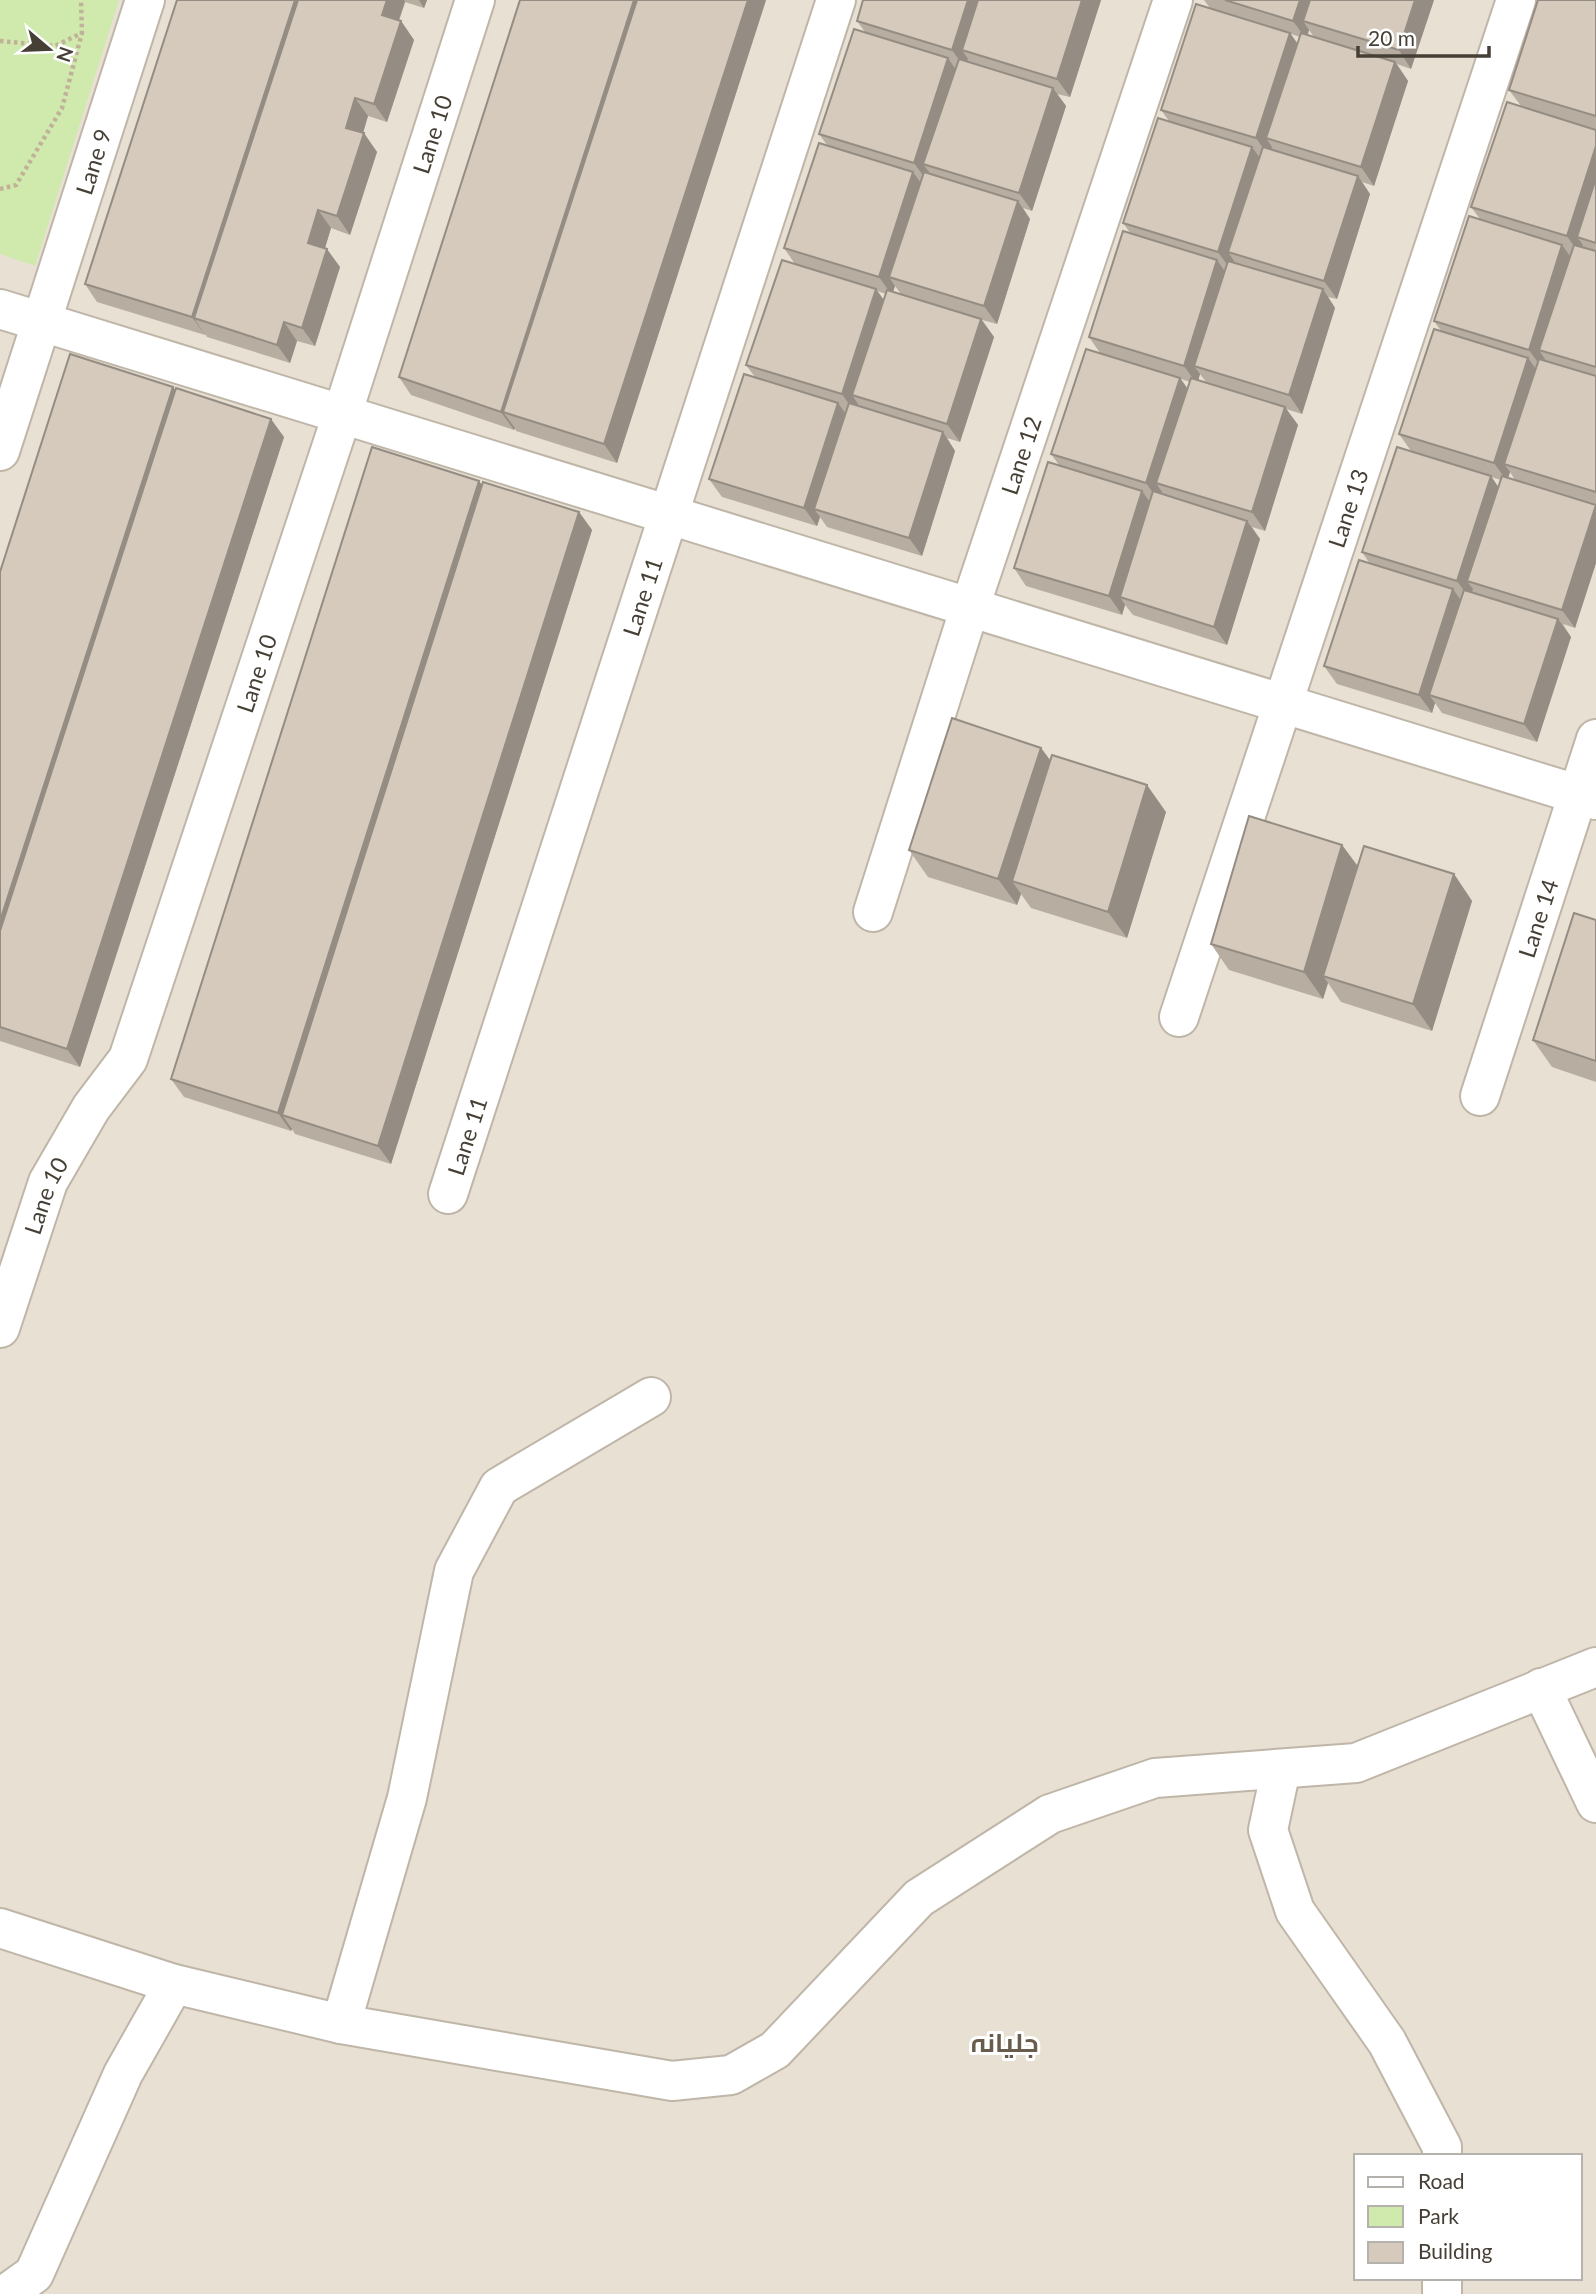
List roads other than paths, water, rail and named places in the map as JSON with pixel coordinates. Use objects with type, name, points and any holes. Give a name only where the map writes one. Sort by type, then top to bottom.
[{"type":"street","name":"Lane 9","points":[[0,451],[145,0]]},
{"type":"street","name":"Lane 10","points":[[0,1328],[48,1182],[91,1108],[128,1059],[475,0]]},
{"type":"street","name":"Lane 11","points":[[448,1194],[836,0]]},
{"type":"street","name":"Lane 12","points":[[873,912],[970,607],[1173,0]]},
{"type":"street","name":"Lane 13","points":[[1179,1017],[1516,0]]},
{"type":"street","points":[[0,309],[1587,797]]},
{"type":"street","name":"Lane 14","points":[[1480,1096],[1587,797],[1596,739]]},
{"type":"street","points":[[341,2024],[407,1798],[454,1570],[499,1487],[651,1397]]},
{"type":"street","points":[[0,1928],[174,1984],[341,2024],[672,2081],[731,2075],[775,2050],[919,1898],[1050,1814],[1155,1777],[1356,1763],[1596,1667]]},
{"type":"street","points":[[1541,1688],[1596,1802]]},
{"type":"street","points":[[1281,1769],[1268,1830],[1295,1911],[1387,2042],[1442,2147],[1442,2154]]},
{"type":"street","points":[[6,2294],[34,2274],[123,2074],[174,1984]]},
{"type":"district","name":"جلیانہ","points":[[1005,2042]]}]
